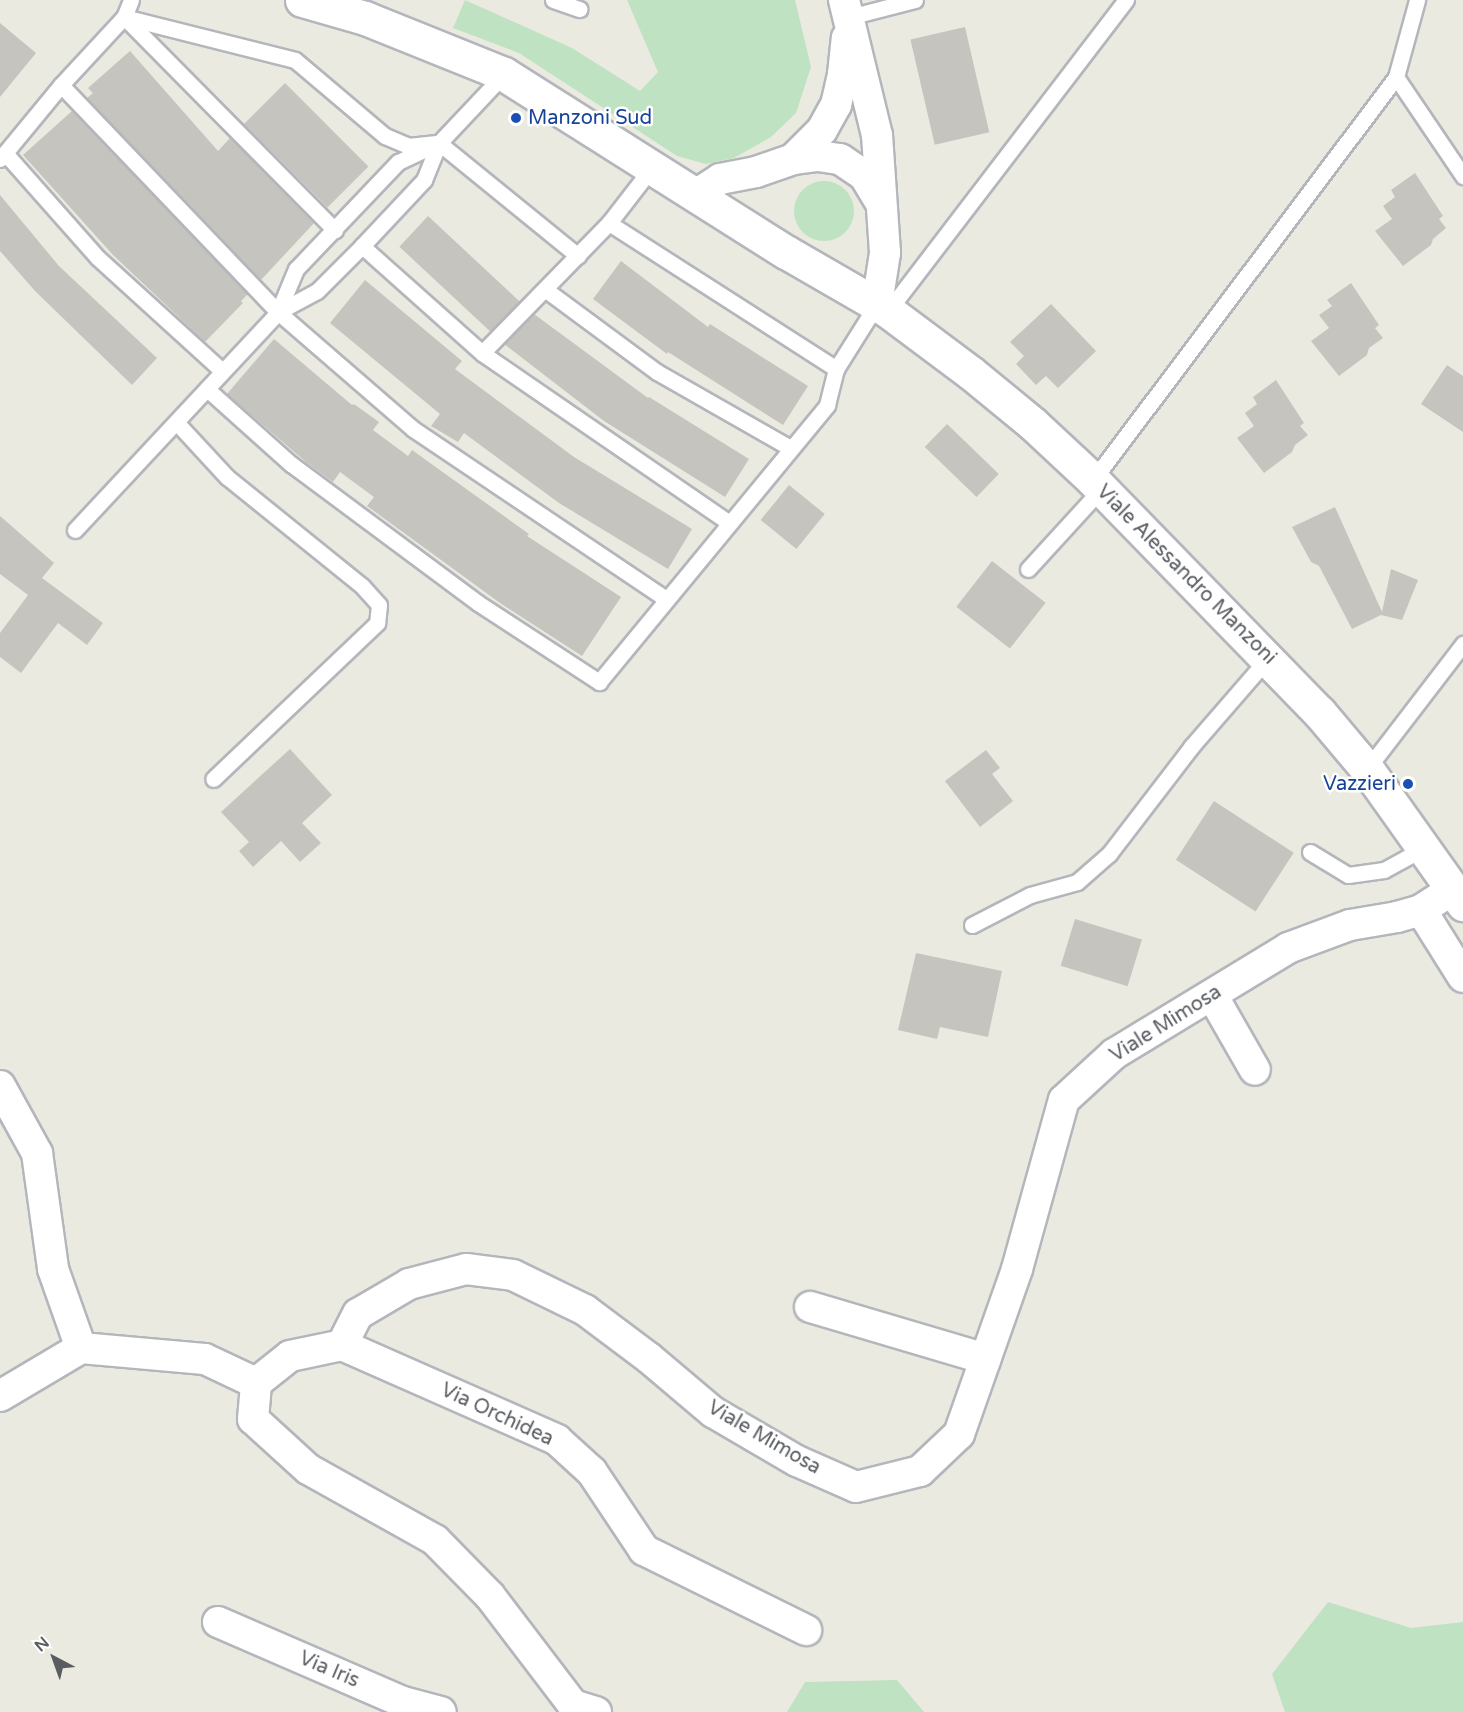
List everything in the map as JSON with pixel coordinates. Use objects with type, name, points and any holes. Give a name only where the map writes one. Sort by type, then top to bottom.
[{"type":"street","name":"Viale Alessandro Manzoni","points":[[302,0],[364,18],[504,74],[786,252],[883,308],[971,373],[1033,424],[1097,485],[1268,658],[1367,769],[1424,848],[1460,892]]},
{"type":"street","points":[[793,159],[822,130],[836,105],[843,74],[846,8]]},
{"type":"street","points":[[846,8],[877,135],[885,253],[883,308]]},
{"type":"street","points":[[697,194],[720,179],[756,172],[793,159],[818,156],[840,159],[864,175],[880,203]]},
{"type":"street","name":"Viale Mimosa","points":[[342,1345],[358,1314],[409,1284],[466,1269],[513,1275],[585,1310],[649,1358],[713,1412],[797,1461],[856,1487],[920,1471],[958,1434],[1017,1269],[1064,1101],[1114,1054],[1288,948],[1350,925],[1397,917],[1420,910],[1460,892]]},
{"type":"street","points":[[1420,910],[1463,977]]},
{"type":"street","points":[[1212,995],[1255,1070]]},
{"type":"street","points":[[0,1086],[38,1153],[53,1269],[81,1348]]},
{"type":"street","points":[[810,1307],[985,1359]]},
{"type":"street","points":[[342,1345],[290,1356],[256,1383],[253,1419],[308,1469],[435,1540],[490,1596],[580,1710]]},
{"type":"street","name":"Via Orchidea","points":[[342,1345],[557,1440],[592,1472],[644,1550],[806,1630]]},
{"type":"street","points":[[0,1396],[81,1348],[206,1359],[256,1383]]},
{"type":"street","name":"Via Iris","points":[[218,1622],[403,1702],[441,1712]]},
{"type":"lane","points":[[131,0],[124,17],[61,85],[3,156],[98,258],[222,371]]},
{"type":"lane","points":[[553,0],[579,9]]},
{"type":"lane","points":[[846,8],[915,0]]},
{"type":"lane","points":[[207,389],[310,478],[478,603],[598,682],[827,405],[836,369],[1126,0]]},
{"type":"lane","points":[[1028,569],[1097,485],[1396,77],[1418,0]]},
{"type":"lane","points":[[124,17],[295,60],[385,136],[408,146],[439,143],[578,256]]},
{"type":"lane","points":[[124,17],[335,230]]},
{"type":"lane","points":[[75,530],[278,312],[317,291],[362,246],[424,180],[439,143],[504,74]]},
{"type":"lane","points":[[1396,77],[1463,176]]},
{"type":"lane","points":[[61,85],[278,312],[412,429],[666,599]]},
{"type":"lane","points":[[278,312],[296,269],[398,162],[439,143]]},
{"type":"lane","points":[[482,353],[609,223],[653,166]]},
{"type":"lane","points":[[609,223],[836,369]]},
{"type":"lane","points":[[362,246],[482,353],[729,524]]},
{"type":"lane","points":[[546,290],[657,372],[790,448]]},
{"type":"lane","points":[[177,423],[226,477],[362,586],[379,604],[377,623],[213,779]]},
{"type":"lane","points":[[1367,769],[1463,644]]},
{"type":"lane","points":[[972,925],[1029,895],[1077,882],[1109,854],[1191,747],[1268,658]]},
{"type":"lane","points":[[1310,852],[1348,875],[1384,870],[1424,848]]},
{"type":"green space","points":[[465,0],[572,48],[640,91],[658,72],[627,0],[795,0],[811,67],[796,113],[771,137],[734,158],[706,164],[677,156],[519,53],[453,28]]},
{"type":"green space","points":[[824,181],[841,186],[849,194],[854,211],[849,228],[841,236],[824,241],[807,236],[799,228],[794,211],[799,194],[807,186]]},
{"type":"green space","points":[[1328,1602],[1411,1628],[1463,1622],[1463,1712],[1285,1712],[1272,1674]]},
{"type":"green space","points":[[897,1680],[924,1712],[787,1712],[805,1682]]},
{"type":"building","points":[[0,23],[36,53],[0,97]]},
{"type":"building","points":[[965,27],[989,132],[935,145],[910,40]]},
{"type":"building","points":[[130,51],[218,151],[230,138],[314,223],[261,280],[87,98],[93,93],[88,88]]},
{"type":"building","points":[[285,83],[368,166],[327,207],[244,124]]},
{"type":"building","points":[[72,111],[248,294],[241,301],[243,303],[205,342],[113,255],[23,155]]},
{"type":"building","points":[[1415,173],[1443,216],[1439,219],[1446,228],[1433,239],[1431,245],[1403,266],[1375,231],[1392,219],[1383,206],[1395,197],[1391,190]]},
{"type":"building","points":[[0,195],[59,266],[157,358],[132,385],[35,291],[0,251]]},
{"type":"building","points":[[428,216],[519,301],[491,332],[399,247]]},
{"type":"building","points":[[621,261],[708,327],[710,324],[808,386],[783,425],[668,352],[667,354],[593,299]]},
{"type":"building","points":[[365,280],[462,361],[455,369],[574,457],[692,529],[668,569],[559,503],[464,433],[458,442],[431,426],[440,414],[330,323]]},
{"type":"building","points":[[1351,283],[1379,325],[1375,328],[1383,338],[1369,348],[1367,355],[1339,376],[1311,341],[1329,328],[1319,315],[1332,306],[1327,300]]},
{"type":"building","points":[[1051,304],[1096,351],[1058,388],[1046,376],[1036,385],[1016,364],[1024,356],[1010,342]]},
{"type":"building","points":[[534,314],[648,398],[749,459],[725,497],[604,421],[504,344]]},
{"type":"building","points":[[274,339],[352,405],[354,404],[379,422],[373,430],[408,456],[412,450],[529,534],[527,536],[621,597],[582,656],[500,603],[367,506],[374,497],[340,472],[333,482],[307,463],[227,394]]},
{"type":"building","points":[[1447,365],[1463,376],[1463,432],[1421,404]]},
{"type":"building","points":[[1276,380],[1304,423],[1300,426],[1308,435],[1295,445],[1292,452],[1264,473],[1237,438],[1254,426],[1245,413],[1257,404],[1253,397]]},
{"type":"building","points":[[947,424],[999,474],[977,497],[925,447]]},
{"type":"building","points":[[789,485],[825,514],[796,549],[761,520]]},
{"type":"building","points":[[1335,507],[1382,612],[1391,569],[1418,580],[1402,620],[1381,615],[1352,629],[1319,566],[1311,562],[1292,527]]},
{"type":"building","points":[[0,516],[54,563],[42,578],[103,623],[87,645],[58,623],[21,673],[0,657],[0,633],[28,595],[0,574]]},
{"type":"building","points":[[992,561],[1046,603],[1010,649],[956,607]]},
{"type":"building","points":[[290,749],[332,795],[302,823],[321,843],[300,862],[281,841],[253,867],[239,851],[249,842],[221,812]]},
{"type":"building","points":[[986,750],[1000,768],[992,774],[1013,801],[980,827],[945,781]]},
{"type":"building","points":[[1214,801],[1294,853],[1256,911],[1176,860]]},
{"type":"building","points":[[1075,919],[1142,939],[1128,986],[1061,966]]},
{"type":"building","points":[[916,953],[1002,971],[988,1037],[940,1027],[937,1039],[898,1030]]},
{"type":"place","name":"Manzoni Sud","points":[[516,118]]},
{"type":"place","name":"Vazzieri","points":[[1408,784]]}]
